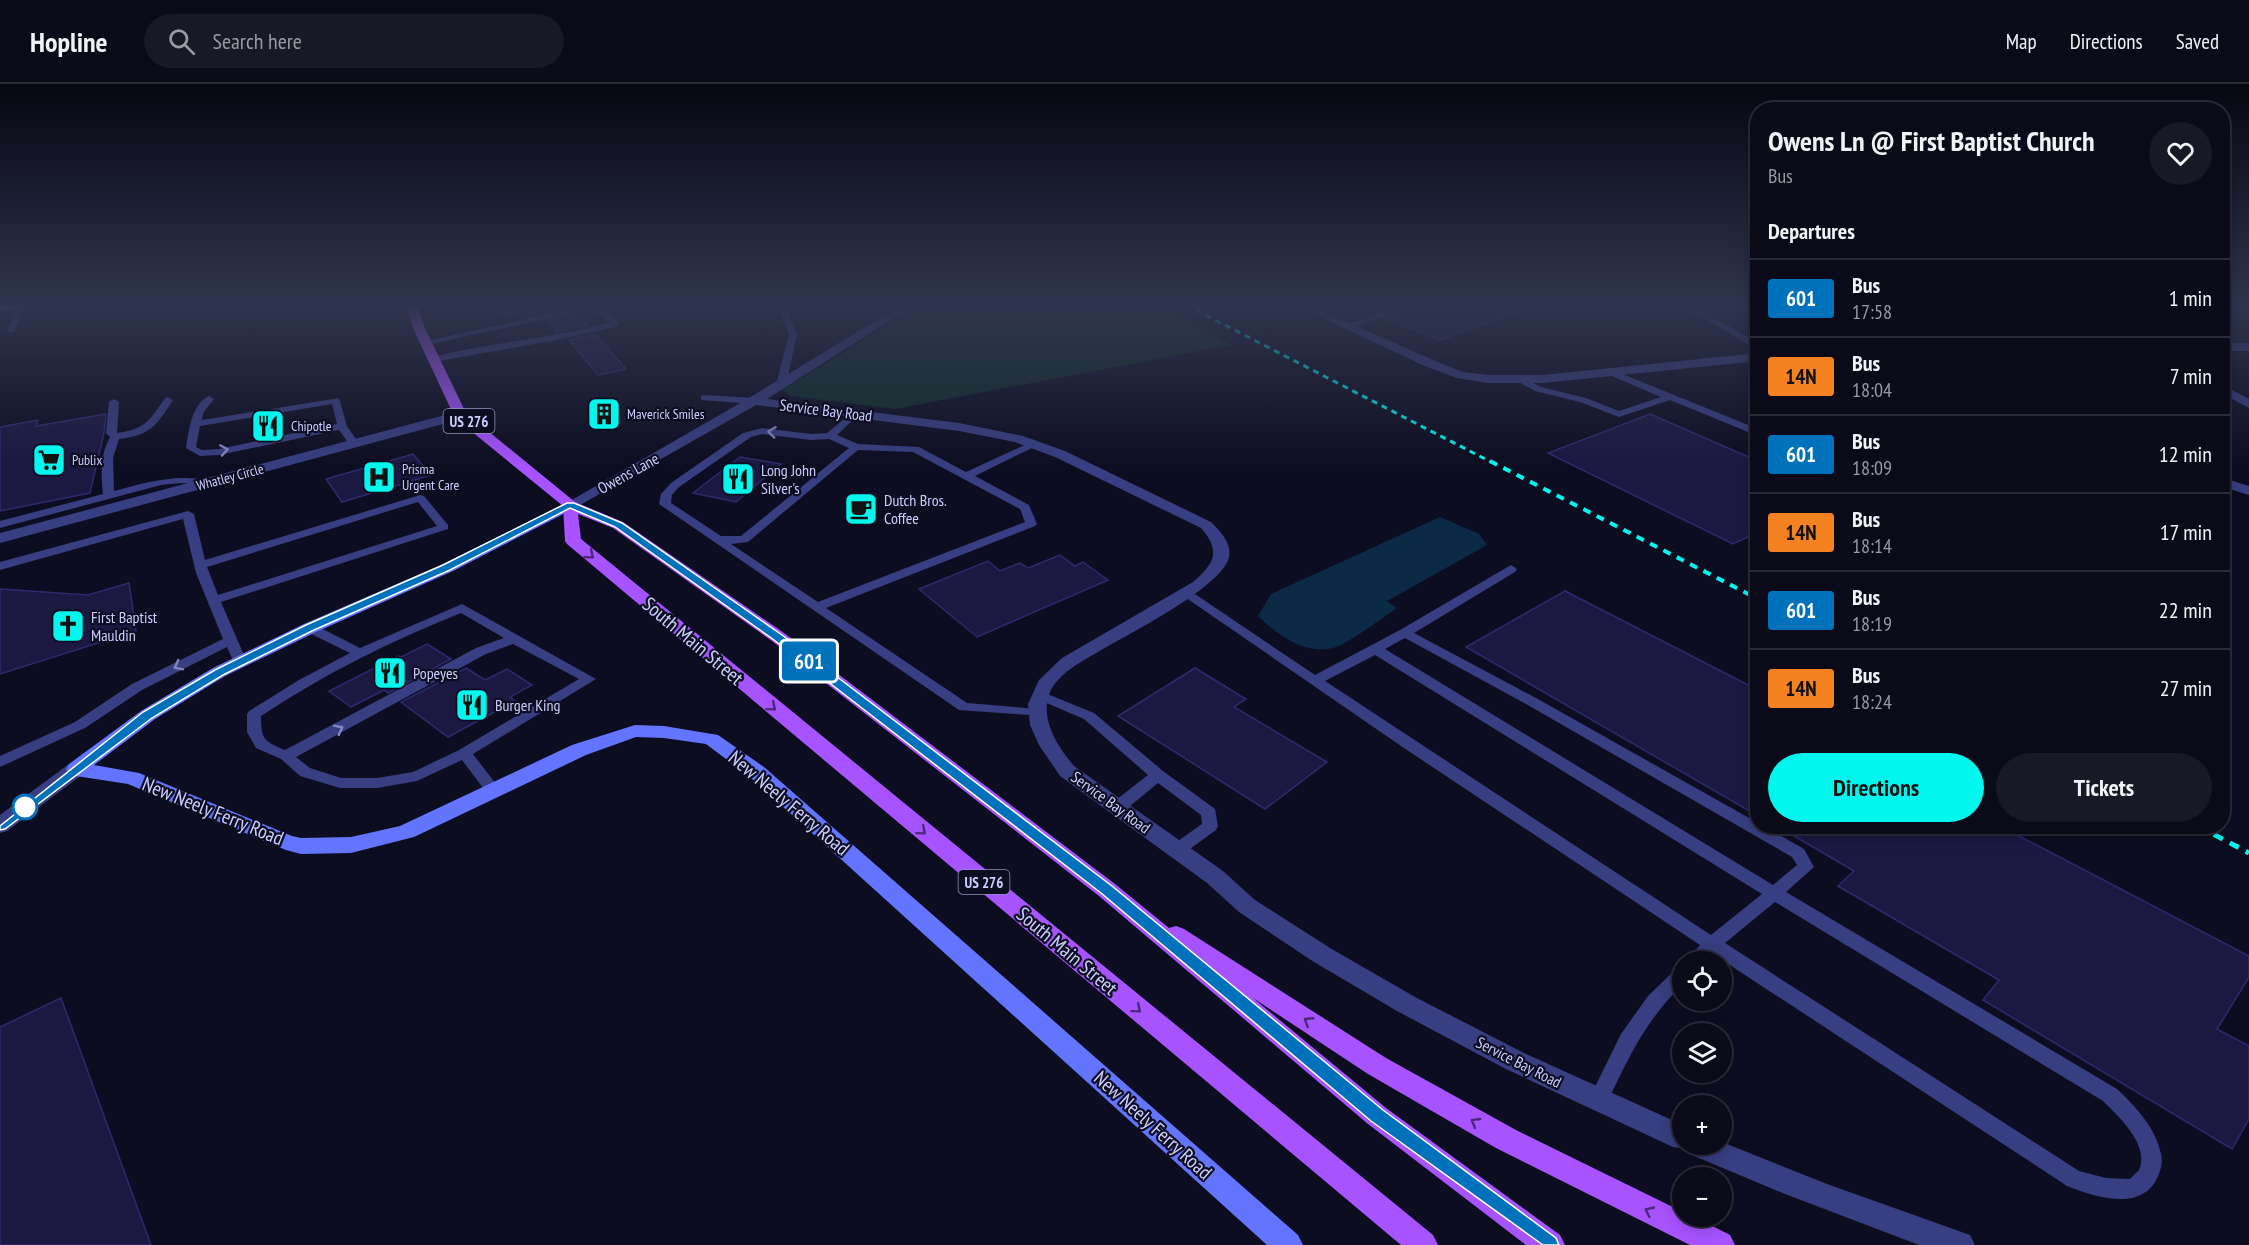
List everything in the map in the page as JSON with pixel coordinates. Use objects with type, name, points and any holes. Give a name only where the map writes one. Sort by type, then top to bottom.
[{"type":"main road","name":"US 276","points":[[434,359],[460,415],[570,505],[618,525],[778,638],[1107,890],[1387,1071],[1506,1139],[1720,1245]]},
{"type":"main road","name":"South Main Street","points":[[570,505],[573,541],[1423,1245]]},
{"type":"main road","points":[[1107,890],[1377,1116],[1550,1245]]},
{"type":"street","name":"Owens Lane","points":[[0,826],[148,715],[240,662],[310,628],[447,568],[570,505],[753,401],[818,359]]},
{"type":"street","points":[[1423,359],[1452,372],[1488,379],[1520,380],[1736,359]]},
{"type":"street","points":[[2230,394],[2249,404]]},
{"type":"street","name":"Service Bay Road","points":[[753,401],[959,427],[1035,444],[1197,520],[1216,535],[1222,548],[1221,561],[1218,568],[1199,585],[1068,662],[1051,677],[1039,704],[1044,738],[1054,756],[1067,771],[1215,877],[1247,906],[1322,955],[1406,1004],[1515,1061],[1672,1133]]},
{"type":"street","name":"Whatley Circle","points":[[0,538],[460,415]]},
{"type":"street","points":[[2230,484],[2249,491]]},
{"type":"street","name":"New Neely Ferry Road","points":[[76,769],[132,778],[286,842],[301,846],[341,846],[386,838],[433,820],[579,750],[635,731],[664,732],[711,739],[757,771],[1288,1245]]},
{"type":"street","points":[[1722,1155],[1846,1206],[1960,1245]]},
{"type":"lane","points":[[782,381],[787,359]]},
{"type":"lane","points":[[1610,372],[1750,430]]},
{"type":"lane","points":[[1520,380],[1538,389],[1583,400],[1619,414],[1670,397]]},
{"type":"lane","points":[[704,398],[753,401]]},
{"type":"lane","points":[[209,399],[198,413],[191,448],[200,453],[219,452],[342,426]]},
{"type":"lane","points":[[115,436],[137,434],[148,430],[168,400]]},
{"type":"lane","points":[[196,424],[336,400],[342,426],[353,442]]},
{"type":"lane","points":[[114,402],[111,433],[115,436]]},
{"type":"lane","points":[[830,436],[854,414]]},
{"type":"lane","points":[[816,607],[1031,524],[1025,507],[915,449],[856,447],[830,436],[811,437],[762,431],[747,435],[675,485],[667,494],[665,504],[717,540],[816,607],[964,707],[1039,704],[1089,716],[1158,775],[1209,813],[1210,826],[1177,850]]},
{"type":"lane","points":[[109,496],[106,464],[108,447],[115,436]]},
{"type":"lane","points":[[966,476],[1035,444]]},
{"type":"lane","points":[[717,540],[744,540],[856,447]]},
{"type":"lane","points":[[0,525],[161,482],[181,480],[208,483]]},
{"type":"lane","points":[[201,566],[420,498],[444,527],[214,600]]},
{"type":"lane","points":[[0,566],[188,514],[201,566],[240,662]]},
{"type":"lane","points":[[1315,681],[1405,633],[1511,568]]},
{"type":"lane","points":[[1185,593],[1712,944],[2074,1179],[2106,1188],[2134,1189],[2148,1175],[2153,1157],[2141,1131],[2126,1110],[2110,1095],[1375,649]]},
{"type":"lane","points":[[462,608],[514,639],[589,679],[464,753],[417,776],[377,783],[340,783],[305,772],[286,756],[261,745],[254,732],[254,714],[295,686],[414,627],[462,608]]},
{"type":"lane","points":[[310,628],[362,653]]},
{"type":"lane","points":[[1405,633],[1531,701],[1750,826]]},
{"type":"lane","points":[[286,756],[481,651],[514,639]]},
{"type":"lane","points":[[0,762],[80,725],[136,687],[231,640]]},
{"type":"lane","points":[[464,753],[494,792]]},
{"type":"lane","points":[[1118,807],[1158,775]]},
{"type":"lane","points":[[1705,951],[1806,867],[1798,853],[1765,834]]},
{"type":"lane","points":[[1598,1101],[1628,1040],[1654,1001],[1672,984]]},
{"type":"green space","points":[[832,359],[1157,359],[895,409],[790,396],[782,390]]},
{"type":"water","points":[[1440,517],[1479,534],[1487,545],[1387,601],[1397,608],[1339,646],[1322,649],[1302,646],[1282,636],[1258,616],[1271,594]]},
{"type":"building","points":[[585,359],[617,359],[626,369],[598,375]]},
{"type":"building","name":"Publix","points":[[106,414],[104,433],[90,493],[0,511],[0,427],[38,420],[36,426]]},
{"type":"building","points":[[1650,414],[1750,458],[1750,536],[1733,544],[1548,453]]},
{"type":"building","name":"Prisma Urgent Care","points":[[413,454],[431,475],[342,502],[326,479]]},
{"type":"building","name":"Long John Silver's","points":[[740,457],[781,464],[736,502],[693,493]]},
{"type":"building","points":[[1060,555],[1075,566],[1083,562],[1108,580],[977,637],[919,589],[988,561],[1000,571],[1020,563],[1028,568]]},
{"type":"building","name":"First Baptist Mauldin","points":[[129,583],[136,631],[0,674],[0,589],[88,595]]},
{"type":"building","points":[[1565,591],[1750,686],[1750,811],[1466,647]]},
{"type":"building","name":"Popeyes","points":[[427,644],[451,659],[388,693],[384,690],[351,707],[329,691],[398,656],[401,657]]},
{"type":"building","name":"Burger King","points":[[466,668],[485,680],[507,669],[532,685],[510,697],[515,701],[448,737],[401,702]]},
{"type":"building","points":[[1195,668],[1246,699],[1234,707],[1327,762],[1265,809],[1118,716]]},
{"type":"building","points":[[1791,834],[2015,834],[2249,956],[2249,977],[2217,1029],[2249,1046],[2249,1119],[2232,1149],[1983,1000],[1999,980],[1838,886],[1854,871]]},
{"type":"building","points":[[61,998],[151,1245],[0,1245],[0,1027]]},
{"type":"railway","points":[[1291,359],[1493,463]]},
{"type":"railway","points":[[1490,461],[1750,595]]},
{"type":"railway","points":[[2213,834],[2249,853]]},
{"type":"bus line","name":"601","points":[[0,826],[148,715],[219,672],[310,628],[447,568],[570,505],[618,525],[778,638],[1107,890],[1377,1116],[1550,1245]]},
{"type":"place","name":"Maverick Smiles","points":[[604,414]]},
{"type":"place","name":"Chipotle","points":[[268,426]]},
{"type":"place","name":"Publix","points":[[49,460]]},
{"type":"place","name":"Prisma Urgent Care","points":[[379,477]]},
{"type":"place","name":"Long John Silver's","points":[[738,479]]},
{"type":"place","name":"Dutch Bros. Coffee","points":[[861,509]]},
{"type":"place","name":"First Baptist Mauldin","points":[[68,626]]},
{"type":"place","name":"Popeyes","points":[[390,673]]},
{"type":"place","name":"Burger King","points":[[472,705]]}]
